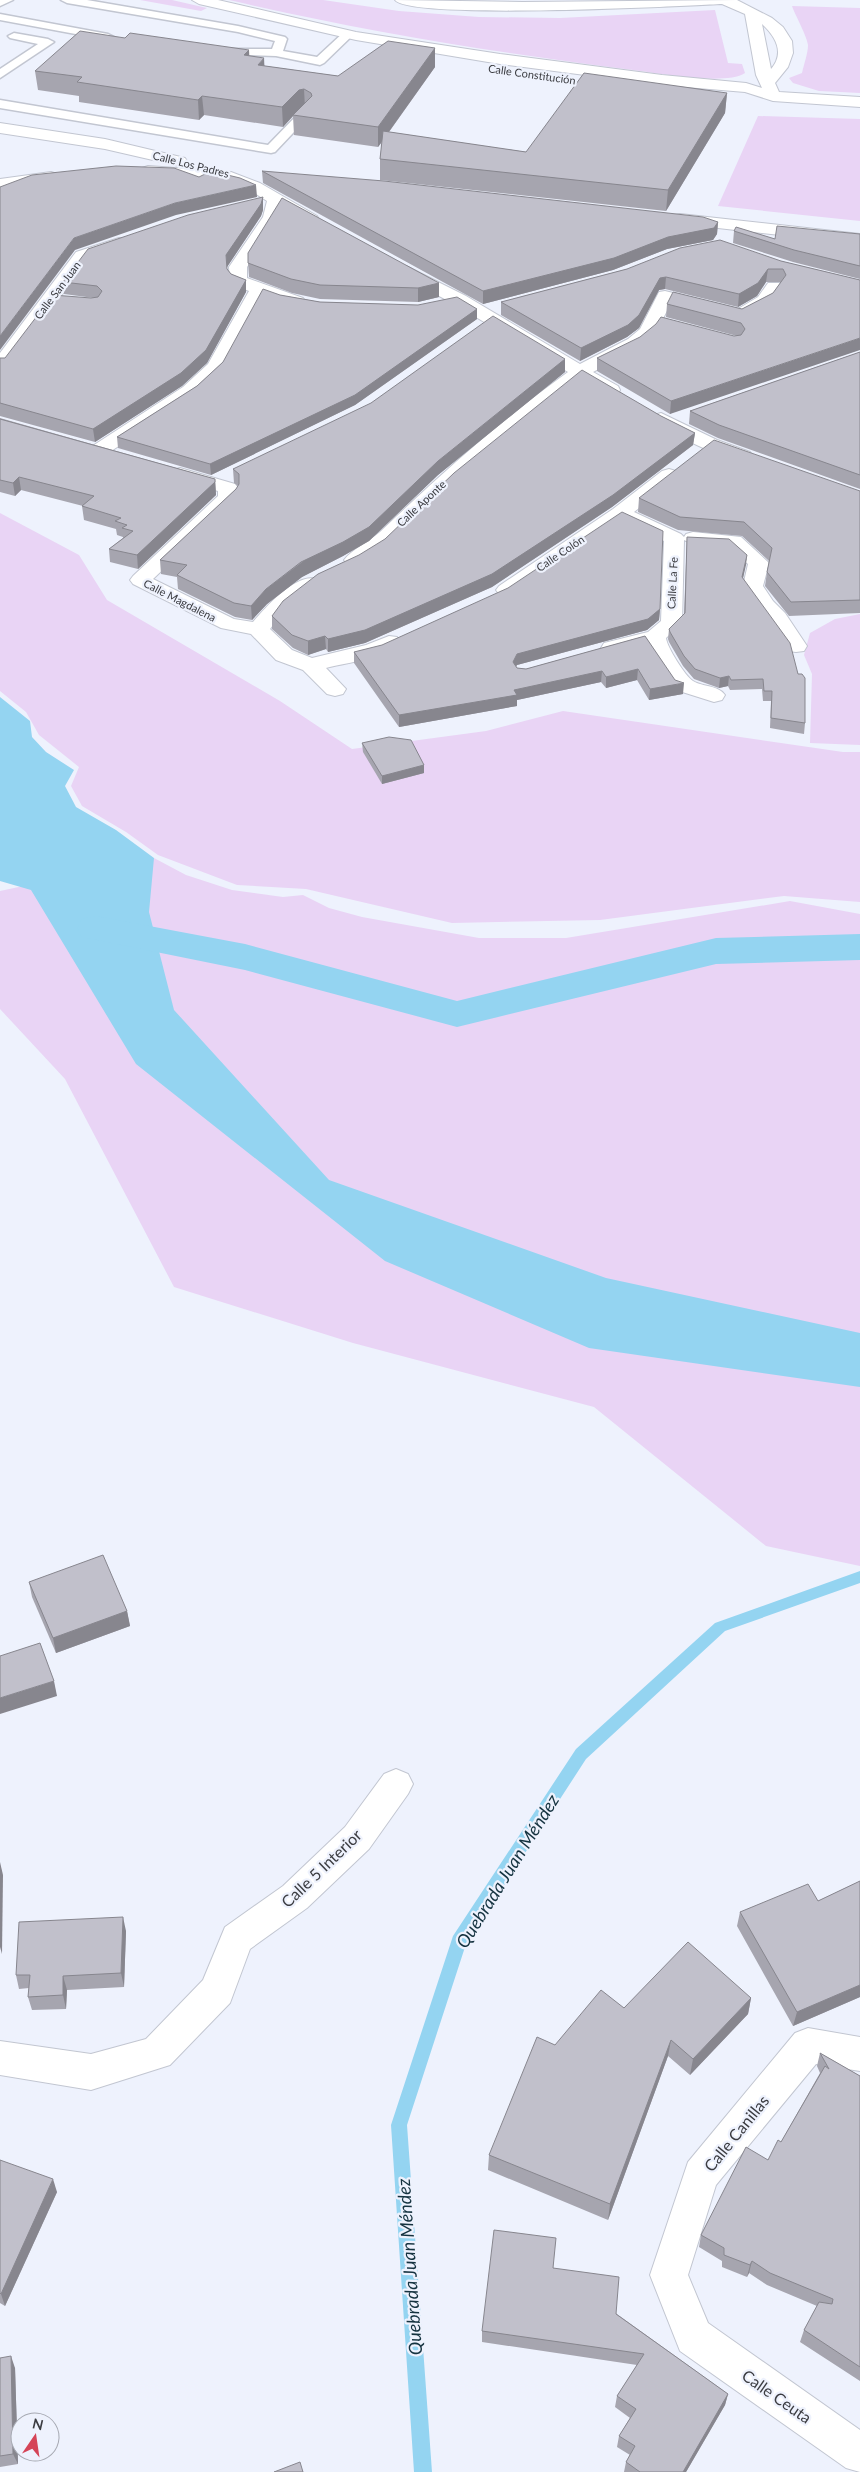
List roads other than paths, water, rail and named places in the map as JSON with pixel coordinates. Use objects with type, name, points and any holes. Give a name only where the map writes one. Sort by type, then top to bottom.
[{"type":"street","name":"Calle Constitución","points":[[199,0],[352,35],[374,48],[591,83],[747,98],[770,89],[860,102]]},
{"type":"street","points":[[402,0],[448,5],[512,8],[582,7],[724,0],[752,12],[769,22],[780,32],[785,41],[787,53],[783,65],[770,89]]},
{"type":"street","points":[[752,12],[764,75],[770,89]]},
{"type":"street","name":"Calle Los Padres","points":[[0,128],[105,144],[202,166],[225,175],[271,176]]},
{"type":"street","points":[[148,153],[134,171],[225,175],[254,186],[326,228]]},
{"type":"street","points":[[0,184],[65,175]]},
{"type":"street","points":[[250,206],[276,200]]},
{"type":"street","points":[[276,200],[272,217],[238,267],[239,282],[287,300],[312,304]]},
{"type":"street","points":[[665,218],[735,224],[860,239]]},
{"type":"street","points":[[725,239],[735,224]]},
{"type":"street","name":"Calle San Juan","points":[[0,365],[58,300],[82,256],[134,237]]},
{"type":"street","points":[[393,264],[460,300],[625,398]]},
{"type":"street","name":"Calle Aponte","points":[[258,629],[275,609],[310,582],[377,546],[446,480],[529,409],[596,361],[634,343],[648,332],[665,296],[740,315],[764,301],[774,287]]},
{"type":"street","points":[[125,458],[89,449],[190,391],[216,368],[258,290]]},
{"type":"street","points":[[435,305],[460,300]]},
{"type":"street","points":[[654,322],[673,324]]},
{"type":"street","points":[[642,408],[668,423],[697,454],[756,460]]},
{"type":"street","points":[[668,423],[696,414]]},
{"type":"street","name":"Calle Colón","points":[[491,597],[620,512],[697,454]]},
{"type":"street","points":[[160,468],[214,483],[240,470]]},
{"type":"street","name":"Calle Magdalena","points":[[214,483],[228,488],[228,498],[140,580],[228,624],[258,629]]},
{"type":"street","name":"Calle La Fe","points":[[620,512],[674,538],[671,624],[655,636]]},
{"type":"street","points":[[674,538],[734,541],[759,564],[752,586],[765,605],[778,617],[796,646]]},
{"type":"street","points":[[258,629],[284,655],[311,665],[335,690]]},
{"type":"street","points":[[311,665],[373,650],[409,633]]},
{"type":"street","points":[[593,653],[655,636],[656,646],[684,685],[714,695]]},
{"type":"street","name":"Calle 5 Interior","points":[[0,2058],[91,2072],[157,2053],[217,1991],[237,1938],[295,1897],[357,1838],[396,1784]]},
{"type":"street","name":"Calle Canillas","points":[[694,2337],[669,2275],[701,2175],[808,2044],[860,2054]]},
{"type":"street","name":"Calle Ceuta","points":[[694,2337],[860,2454]]},
{"type":"lane","points":[[0,3],[8,0]]},
{"type":"lane","points":[[67,0],[238,29],[281,39],[276,53]]},
{"type":"lane","points":[[0,17],[117,38]]},
{"type":"lane","points":[[0,42],[40,24]]},
{"type":"lane","points":[[203,50],[276,53],[320,61],[352,35]]},
{"type":"lane","points":[[1,73],[48,42],[14,36]]},
{"type":"lane","points":[[0,104],[271,149],[305,114]]},
{"type":"water","points":[[0,697],[30,721],[32,737],[46,752],[74,770],[65,786],[76,807],[116,830],[154,858],[149,912],[174,1010],[329,1180],[606,1278],[860,1333],[860,1387],[589,1348],[385,1261],[136,1064],[31,890],[0,881]]},
{"type":"waterway","points":[[96,928],[245,957],[457,1014],[716,951],[860,947]]},
{"type":"waterway","name":"Quebrada Juan Méndez","points":[[423,2472],[399,2125],[459,1941],[581,1754],[720,1627],[860,1577]]}]
